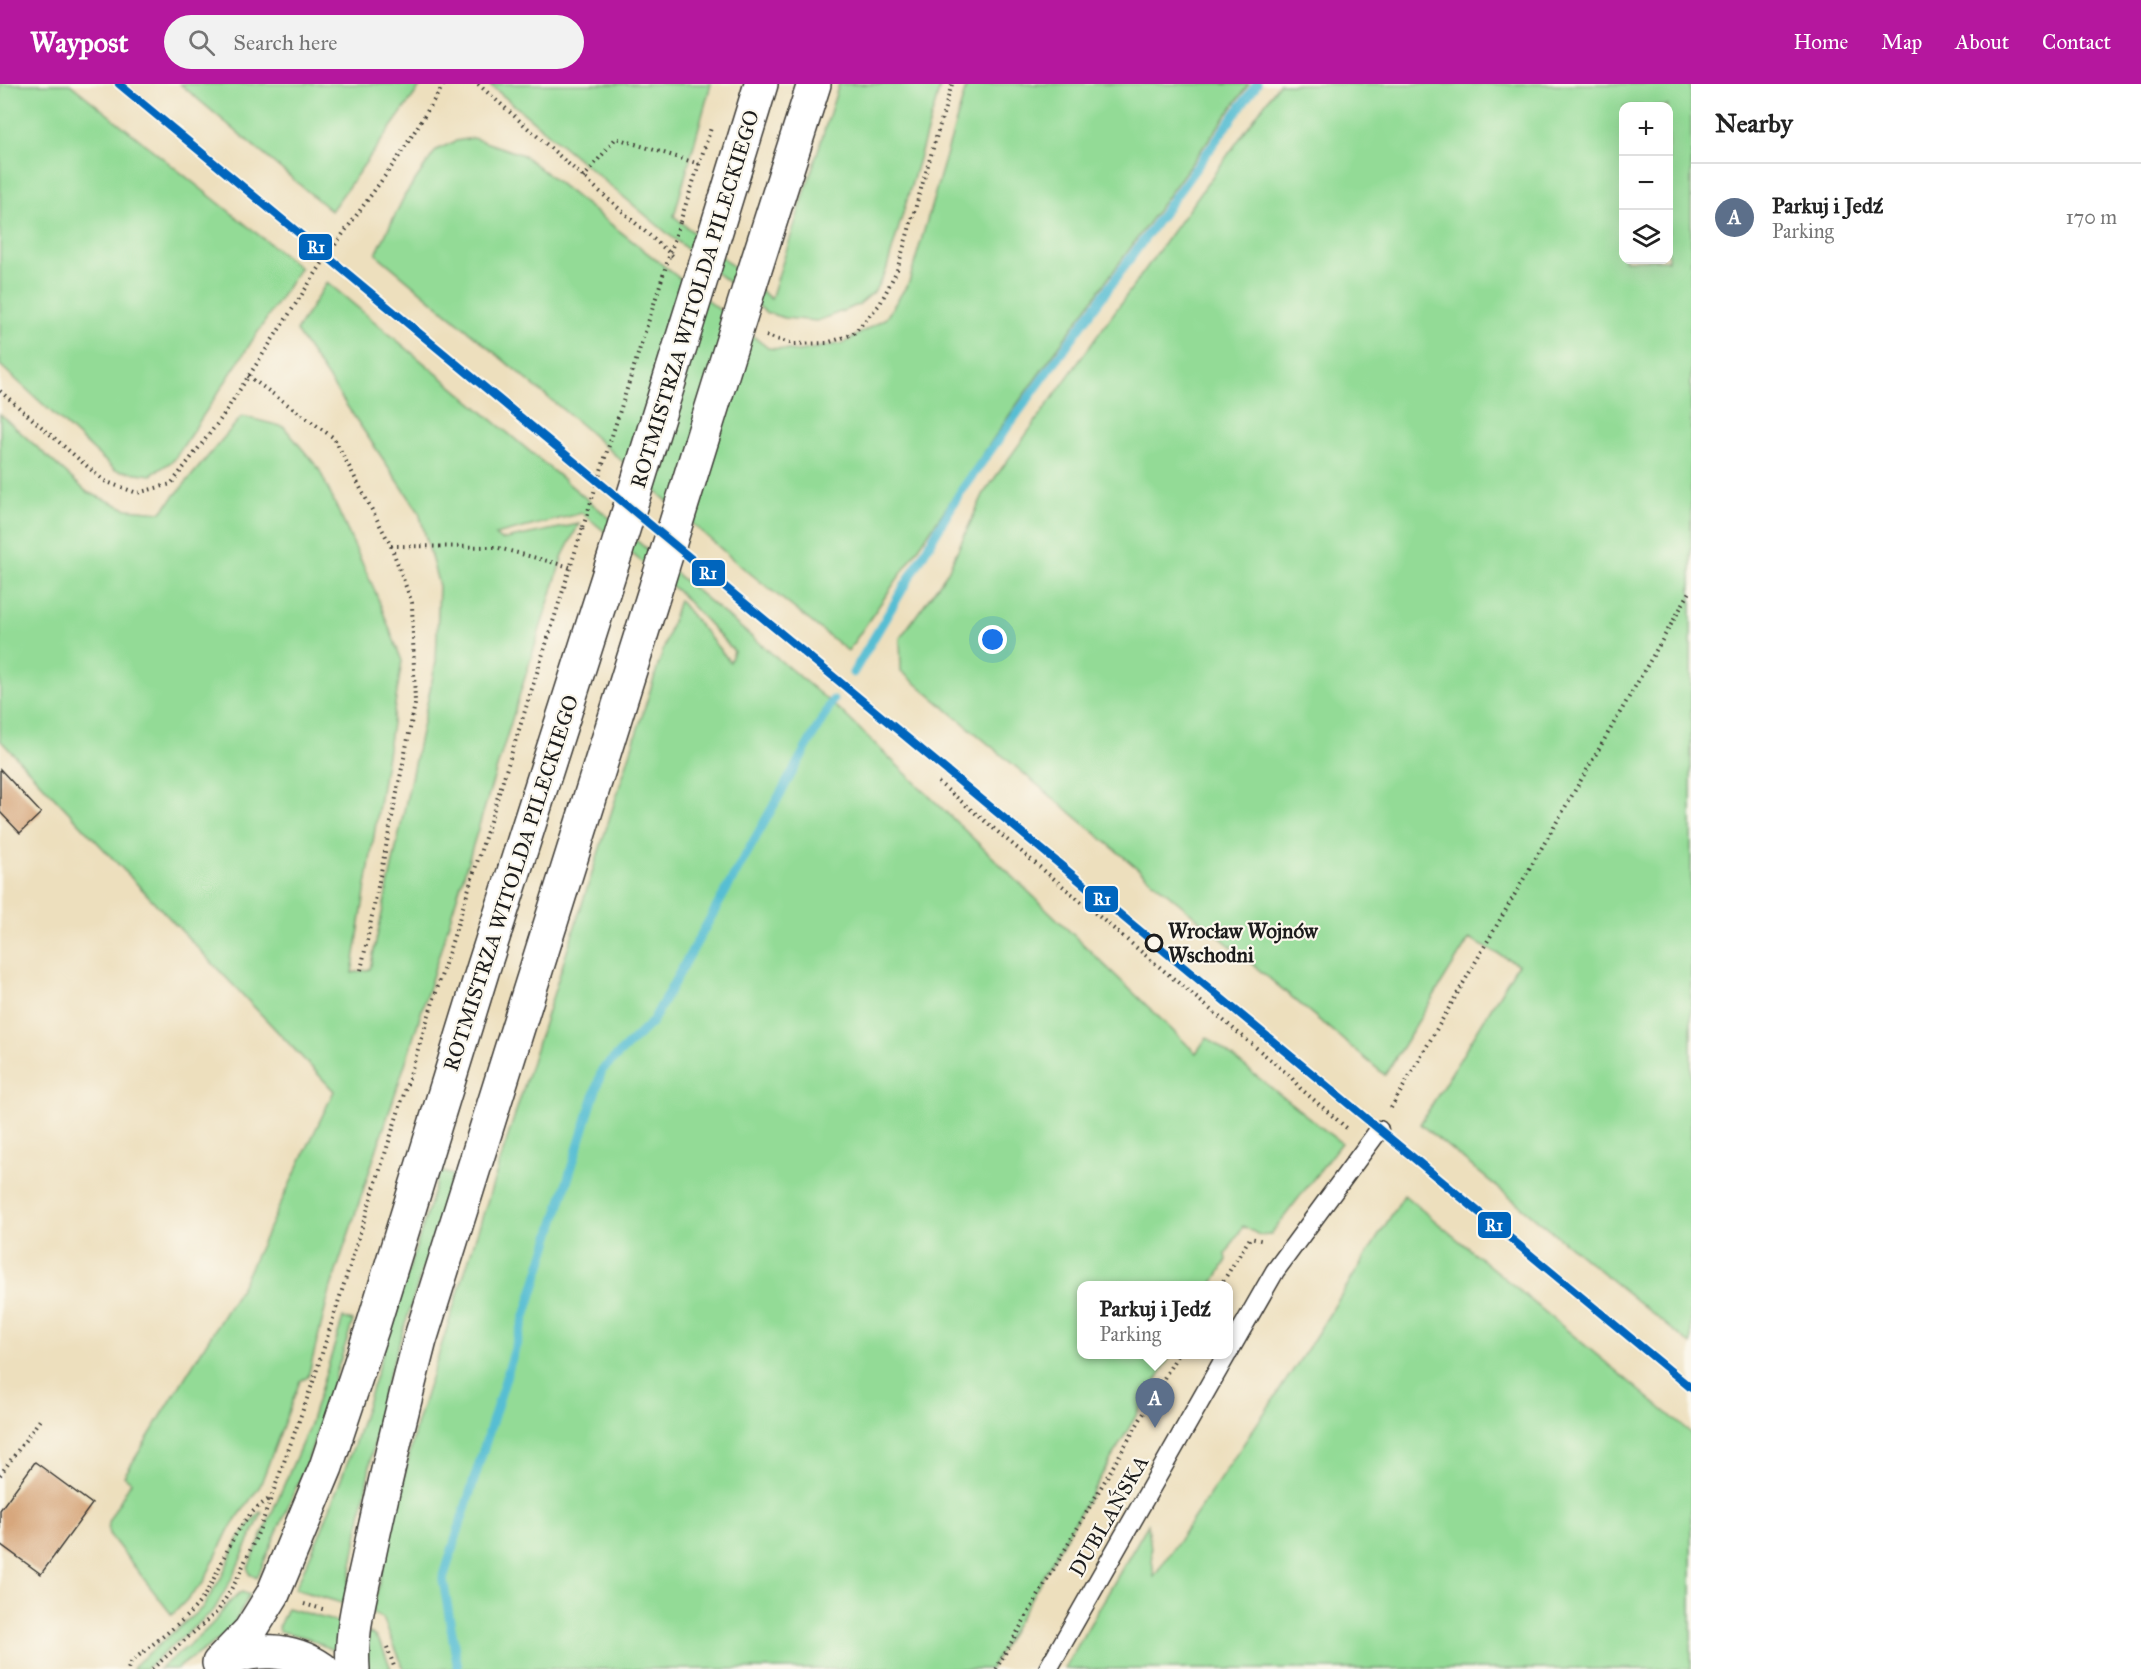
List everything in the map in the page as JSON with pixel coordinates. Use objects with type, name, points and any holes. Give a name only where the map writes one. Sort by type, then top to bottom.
[{"type":"main road","name":"ROTMISTRZA WITOLDA PILECKIEGO","points":[[215,1666],[250,1631],[273,1594],[326,1467],[373,1326],[761,84]]},
{"type":"main road","points":[[353,1669],[352,1651],[356,1620],[392,1447],[420,1340],[814,84]]},
{"type":"main road","points":[[215,1666],[250,1653],[269,1651],[285,1653],[322,1669]]},
{"type":"lane","name":"DUBLAŃSKA","points":[[1233,1345],[1275,1271],[1379,1130]]},
{"type":"lane","name":"DUBLAŃSKA","points":[[1048,1669],[1225,1359]]},
{"type":"path","points":[[0,391],[104,481],[137,493],[171,484],[220,420],[327,256],[400,155],[444,84]]},
{"type":"path","points":[[152,1669],[207,1622],[227,1599],[259,1531],[272,1497],[313,1382],[714,118]]},
{"type":"path","points":[[583,178],[616,138],[699,164]]},
{"type":"path","points":[[248,376],[334,438],[392,546],[412,603],[415,704],[361,970]]},
{"type":"path","points":[[392,546],[495,547],[570,567]]},
{"type":"path","points":[[1379,1130],[1691,590]]},
{"type":"path","points":[[938,782],[1290,1076],[1300,1088],[1355,1134]]},
{"type":"path","points":[[1223,1281],[1250,1238],[1268,1241]]},
{"type":"path","points":[[996,1669],[1175,1359]]},
{"type":"path","points":[[0,1475],[42,1417]]},
{"type":"path","points":[[128,1669],[132,1661],[204,1598],[237,1532],[258,1504],[272,1497]]},
{"type":"path","points":[[301,1603],[333,1612]]},
{"type":"green space","points":[[0,84],[70,84],[300,268],[174,460],[151,475],[115,470],[0,365]]},
{"type":"green space","points":[[180,84],[422,84],[331,211]]},
{"type":"green space","points":[[489,84],[711,84],[674,216],[771,299],[839,84],[941,84],[886,271],[874,292],[858,305],[817,321],[785,318],[767,313],[668,234]]},
{"type":"green space","points":[[967,84],[1249,84],[1013,410],[848,651],[737,563],[580,424],[376,254],[405,195],[436,150],[456,141],[473,138],[523,155],[768,348],[799,351],[844,343],[886,318],[909,282]]},
{"type":"green space","points":[[1279,84],[1691,84],[1691,1345],[1420,1124],[1518,964],[1469,939],[1385,1075],[901,671],[900,638],[947,573],[984,493]]},
{"type":"green space","points":[[327,282],[843,713],[1196,1053],[1207,1037],[1341,1143],[1271,1234],[1259,1235],[1243,1226],[1226,1254],[1227,1260],[1214,1281],[1077,1281],[1077,1359],[1169,1359],[990,1669],[404,1669],[383,1618],[372,1613],[417,1422],[679,600],[730,662],[734,651],[681,594],[582,513],[495,535],[501,540],[579,524],[563,555],[407,1058],[330,1290],[308,1377],[300,1381],[260,1486],[228,1531],[203,1583],[172,1615],[109,1534],[108,1522],[131,1482],[124,1476],[241,1287],[334,1091],[0,740],[0,414],[87,492],[127,509],[161,512],[242,416],[284,427],[319,469],[375,591],[402,661],[352,973],[370,969],[436,662],[439,586],[419,512],[296,331]]},
{"type":"green space","points":[[440,1171],[453,1175],[383,1393],[345,1604],[295,1589],[322,1529],[354,1445]]},
{"type":"green space","points":[[1404,1195],[1691,1433],[1691,1669],[1064,1669],[1148,1524],[1154,1577],[1310,1345]]},
{"type":"green space","points":[[343,1318],[353,1321],[308,1460],[257,1578],[249,1574],[248,1568],[309,1427]]},
{"type":"green space","points":[[260,1512],[262,1513],[230,1582],[214,1610],[145,1669],[133,1669],[203,1607],[221,1578],[239,1538]]},
{"type":"green space","points":[[242,1592],[249,1595],[235,1621],[224,1635],[177,1669],[159,1669],[204,1632]]},
{"type":"green space","points":[[287,1608],[341,1623],[336,1649],[332,1650],[308,1638],[279,1631]]},
{"type":"green space","points":[[368,1632],[377,1638],[391,1669],[365,1669]]},
{"type":"building","points":[[0,769],[41,813],[20,833],[0,812]]},
{"type":"building","points":[[35,1462],[92,1504],[41,1574],[0,1544],[0,1510]]},
{"type":"waterway","points":[[853,673],[961,491],[1257,84]]},
{"type":"waterway","points":[[458,1669],[443,1579],[602,1070],[652,1022],[833,700]]},
{"type":"transit line","name":"R1","points":[[119,84],[1691,1388]]},
{"type":"place","name":"Wrocław Wojnów Wschodni","points":[[1154,943]]},
{"type":"place","name":"Parkuj i Jedź","points":[[1155,1428]]}]
